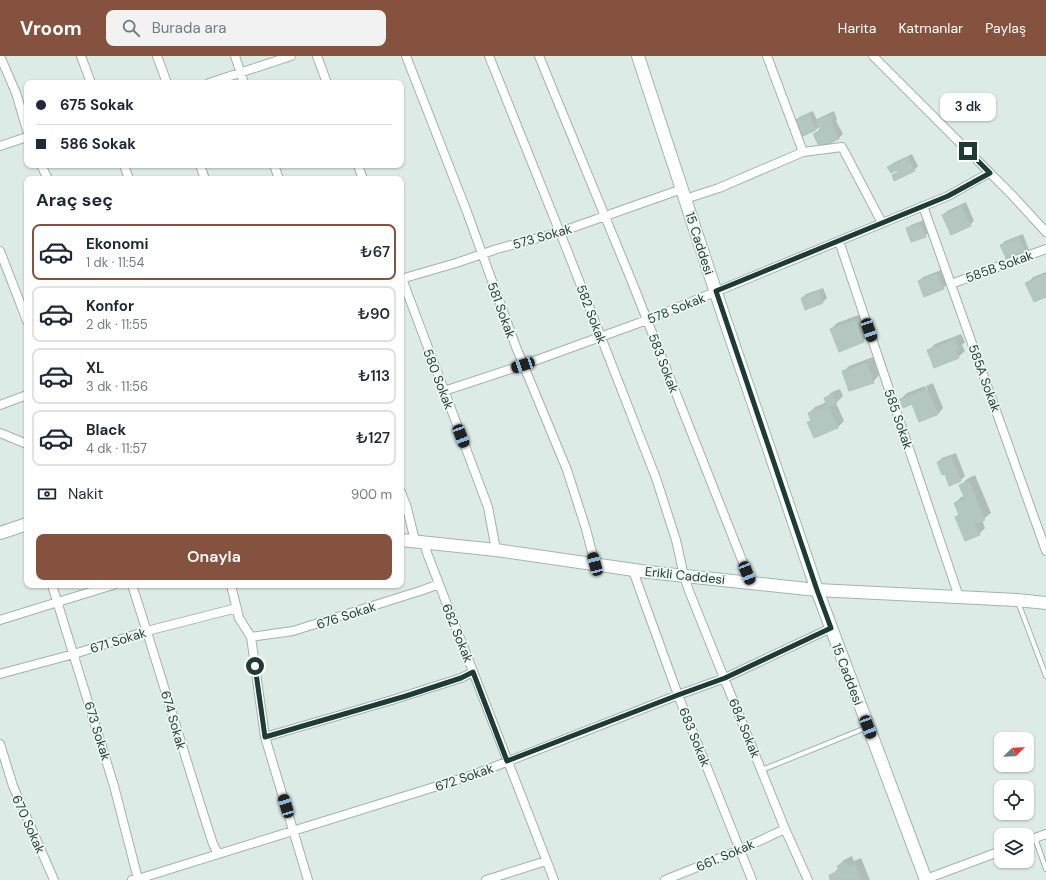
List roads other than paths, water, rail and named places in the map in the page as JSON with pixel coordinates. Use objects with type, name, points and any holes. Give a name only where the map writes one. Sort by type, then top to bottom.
[{"type":"street","points":[[0,56],[16,93],[24,120]]},
{"type":"street","points":[[81,56],[90,80]]},
{"type":"street","points":[[157,56],[166,80]]},
{"type":"street","points":[[234,56],[243,80]]},
{"type":"street","points":[[219,80],[291,56]]},
{"type":"street","points":[[317,56],[326,80]]},
{"type":"street","name":"581 Sokak","points":[[406,56],[467,212],[523,365],[567,470],[586,529],[595,564]]},
{"type":"street","name":"582 Sokak","points":[[489,56],[560,232],[656,478],[676,540],[684,576]]},
{"type":"street","name":"583 Sokak","points":[[539,56],[647,320],[751,583]]},
{"type":"street","name":"15 Caddesi","points":[[638,56],[817,590],[926,879]]},
{"type":"street","points":[[767,56],[803,152]]},
{"type":"street","points":[[873,56],[990,173],[1046,232]]},
{"type":"street","points":[[0,146],[24,138]]},
{"type":"street","name":"573 Sokak","points":[[404,277],[456,263],[482,253],[560,232],[684,194],[719,188],[803,152],[842,147],[882,223]]},
{"type":"street","name":"578 Sokak","points":[[444,391],[523,365],[647,320],[948,196],[990,173]]},
{"type":"street","name":"585A Sokak","points":[[923,206],[1046,551]]},
{"type":"street","name":"585 Sokak","points":[[839,241],[959,597]]},
{"type":"street","name":"585B Sokak","points":[[951,284],[1046,249]]},
{"type":"street","points":[[0,251],[24,313]]},
{"type":"street","name":"580 Sokak","points":[[404,286],[488,507],[496,550]]},
{"type":"street","points":[[0,405],[24,396]]},
{"type":"street","points":[[0,433],[24,443]]},
{"type":"street","name":"682 Sokak","points":[[404,500],[420,542],[439,584],[554,880]]},
{"type":"street","points":[[0,533],[24,525]]},
{"type":"street","name":"Erikli Caddesi","points":[[404,540],[496,550],[633,570],[817,590],[1017,600],[1046,603]]},
{"type":"street","name":"683 Sokak","points":[[633,570],[636,582],[678,695],[752,880]]},
{"type":"street","name":"684 Sokak","points":[[684,576],[785,829],[808,880]]},
{"type":"street","name":"676 Sokak","points":[[251,637],[293,631],[439,584]]},
{"type":"street","name":"673 Sokak","points":[[53,588],[114,786],[135,880]]},
{"type":"street","points":[[0,620],[103,588]]},
{"type":"street","name":"674 Sokak","points":[[133,588],[188,768],[213,844],[218,854]]},
{"type":"street","points":[[231,588],[239,618],[251,637],[265,737],[308,880]]},
{"type":"street","name":"671 Sokak","points":[[0,674],[74,654],[147,631],[237,608]]},
{"type":"street","name":"672 Sokak","points":[[135,880],[472,775],[725,678],[831,628]]},
{"type":"street","points":[[265,737],[399,698],[461,678],[473,672]]},
{"type":"street","name":"670 Sokak","points":[[0,744],[12,786],[54,880]]},
{"type":"street","name":"661. Sokak","points":[[665,880],[740,850],[785,829]]},
{"type":"street","points":[[1034,838],[1046,834]]},
{"type":"street","points":[[926,879],[994,854]]},
{"type":"street","points":[[486,880],[546,861]]},
{"type":"lane","points":[[1017,600],[1046,676]]},
{"type":"lane","points":[[762,770],[868,727]]},
{"type":"lane","points":[[1034,845],[1046,869]]}]
